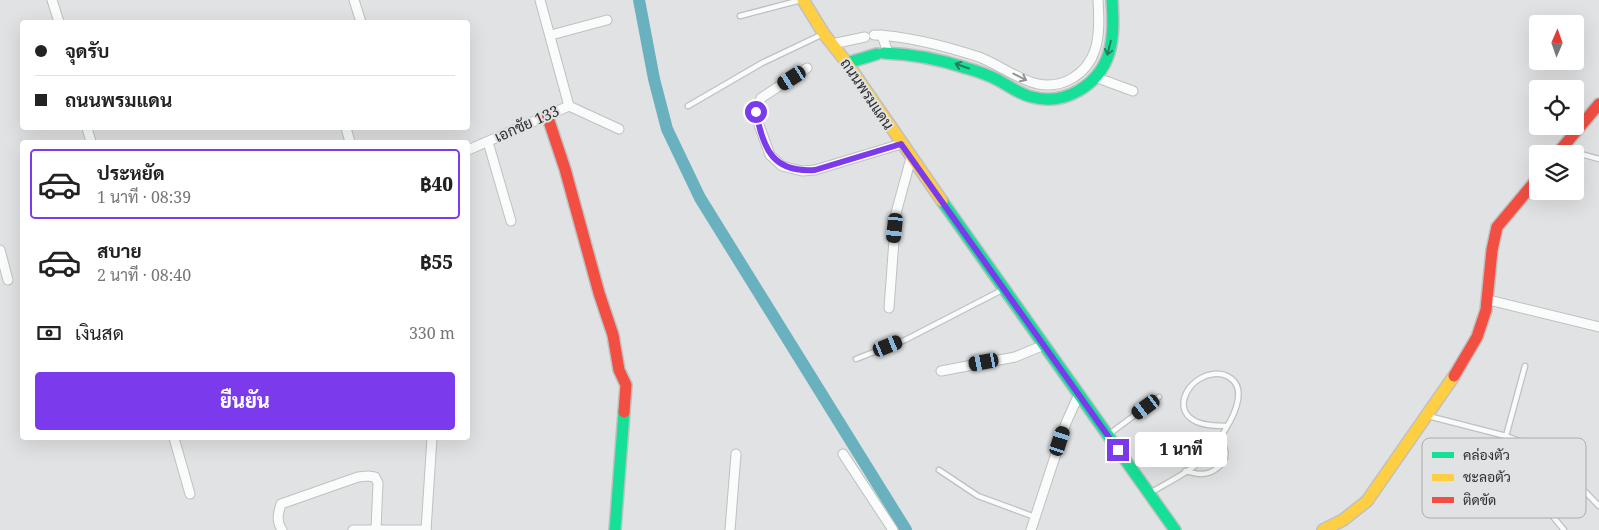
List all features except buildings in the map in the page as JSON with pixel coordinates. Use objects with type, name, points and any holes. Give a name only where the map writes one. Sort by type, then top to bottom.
[{"type":"street","points":[[52,0],[57,20]]},
{"type":"street","points":[[354,0],[360,20]]},
{"type":"street","name":"เอกชัย 133","points":[[470,149],[569,106],[540,0]]},
{"type":"street","name":"ถนนพรมแดน","points":[[803,0],[824,34],[847,63],[901,144],[1174,530]]},
{"type":"street","points":[[832,44],[874,35],[902,37],[957,50],[992,63],[1037,84],[1061,84],[1073,79],[1083,71],[1095,50],[1098,37],[1098,0]]},
{"type":"street","points":[[847,63],[883,53],[895,52],[954,64],[988,76],[1034,98],[1050,100],[1065,98],[1080,91],[1095,78],[1108,55],[1112,39],[1112,0]]},
{"type":"street","points":[[551,35],[607,20]]},
{"type":"street","points":[[874,35],[883,53]]},
{"type":"street","points":[[988,76],[992,63]]},
{"type":"street","points":[[808,68],[761,98],[756,112],[758,125],[770,155],[782,166],[802,171],[815,170],[901,144]]},
{"type":"street","points":[[1095,78],[1133,91]]},
{"type":"street","points":[[1565,145],[1599,104]]},
{"type":"street","points":[[569,106],[619,129]]},
{"type":"street","points":[[547,115],[565,169],[599,293],[613,335],[619,370],[626,385],[615,530]]},
{"type":"street","points":[[488,142],[511,220]]},
{"type":"street","points":[[889,308],[896,213],[911,158]]},
{"type":"street","points":[[1323,530],[1343,520],[1367,501],[1462,364],[1477,337],[1488,300],[1492,250],[1497,227],[1529,189]]},
{"type":"street","points":[[0,250],[8,280]]},
{"type":"street","points":[[1488,300],[1599,326]]},
{"type":"street","points":[[941,371],[1015,357],[1044,345]]},
{"type":"street","points":[[1030,530],[1066,422],[1079,394]]},
{"type":"street","points":[[175,440],[190,494]]},
{"type":"street","points":[[353,530],[426,530],[432,440]]},
{"type":"street","points":[[730,530],[736,454]]},
{"type":"street","points":[[843,454],[893,530]]},
{"type":"street","points":[[282,530],[278,525],[278,514],[281,504],[358,477],[368,476],[375,477],[378,483],[376,529]]},
{"type":"lane","points":[[740,16],[803,0]]},
{"type":"lane","points":[[688,106],[762,63],[824,34]]},
{"type":"lane","points":[[1584,156],[1599,159]]},
{"type":"lane","points":[[856,359],[905,340],[1004,289]]},
{"type":"lane","points":[[1506,436],[1525,366]]},
{"type":"lane","points":[[1149,493],[1203,458],[1220,438],[1227,426],[1237,407],[1238,393],[1236,383],[1227,376],[1217,374],[1204,377],[1187,389],[1183,399],[1183,406],[1187,414],[1196,422],[1227,426]]},
{"type":"lane","points":[[1108,435],[1159,397]]},
{"type":"lane","points":[[1426,415],[1511,438]]},
{"type":"lane","points":[[1185,471],[1200,474],[1209,473],[1224,463],[1225,448],[1220,438]]},
{"type":"lane","points":[[939,470],[978,496],[1035,517]]},
{"type":"lane","points":[[1586,493],[1599,506]]},
{"type":"lane","points":[[1554,518],[1564,530]]},
{"type":"waterway","points":[[639,0],[654,79],[667,129],[700,198],[906,530]]},
{"type":"traffic: fast","points":[[884,53],[946,62],[974,70],[998,80],[1027,96],[1044,99],[1057,98],[1079,90],[1089,83],[1104,64],[1112,40],[1112,0]]},
{"type":"traffic: fast","points":[[847,63],[877,54]]},
{"type":"traffic: fast","points":[[942,201],[1175,530]]},
{"type":"traffic: fast","points":[[615,530],[624,412]]},
{"type":"traffic: slow","points":[[803,0],[824,34],[847,63],[942,201]]},
{"type":"traffic: slow","points":[[1323,530],[1343,520],[1367,501],[1454,376]]},
{"type":"traffic: jam","points":[[1565,145],[1599,104]]},
{"type":"traffic: jam","points":[[547,115],[565,169],[599,293],[613,335],[619,370],[626,385],[624,412]]},
{"type":"traffic: jam","points":[[1454,376],[1477,337],[1486,310],[1492,250],[1497,227],[1529,189]]},
{"type":"route","points":[[756,112],[758,125],[770,155],[782,166],[802,171],[815,170],[901,144],[1118,450]]}]
